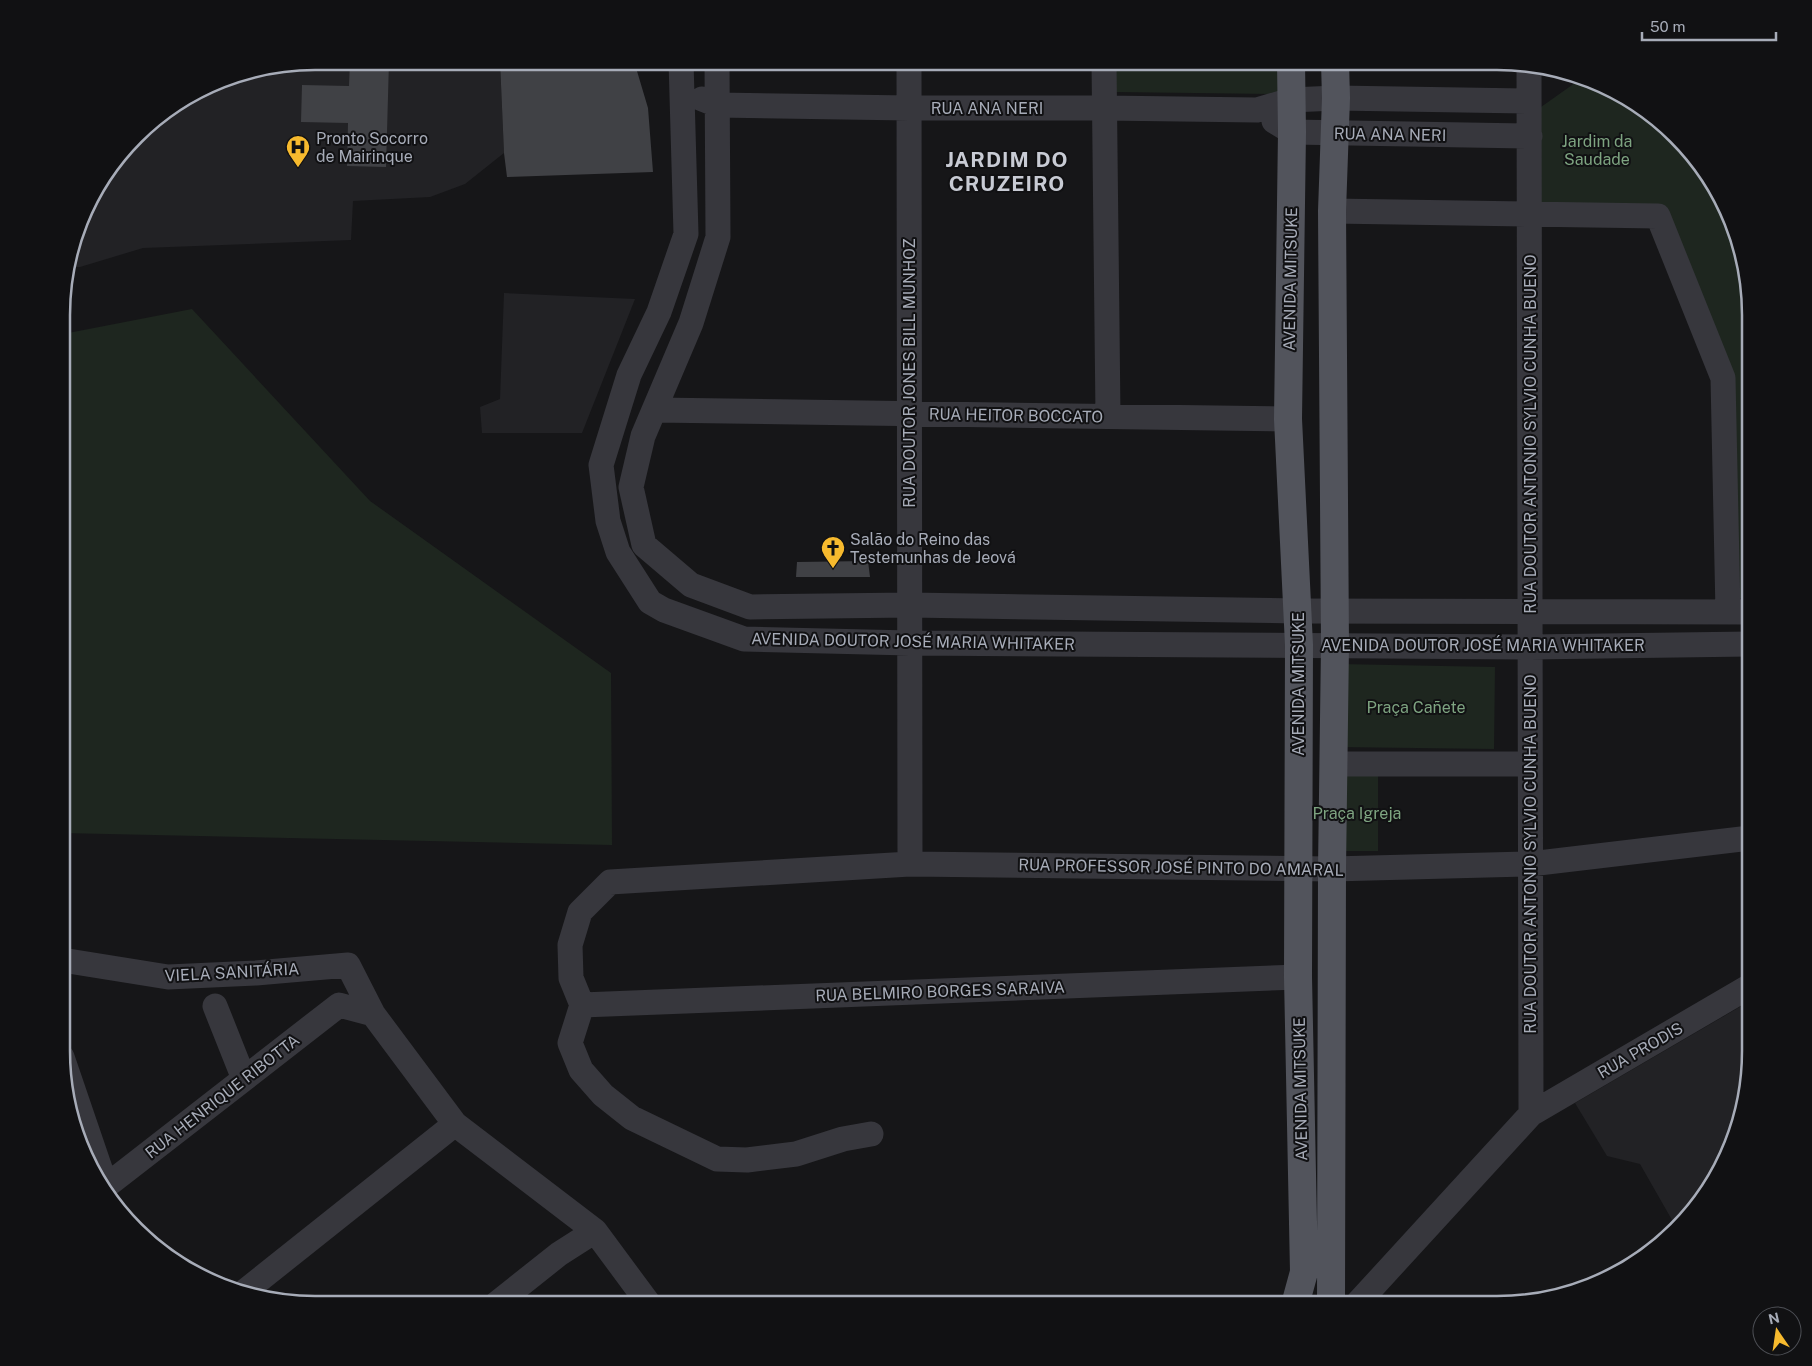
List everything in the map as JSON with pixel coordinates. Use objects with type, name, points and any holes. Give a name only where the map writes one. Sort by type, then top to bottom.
[{"type":"main road","name":"AVENIDA MITSUKE","points":[[1290,70],[1292,132],[1288,419],[1299,645],[1298,967],[1304,1272],[1297,1296]]},
{"type":"main road","name":"AVENIDA MITSUKE","points":[[1330,1296],[1335,645],[1332,211],[1335,70]]},
{"type":"main road","points":[[1298,967],[1332,958]]},
{"type":"street","points":[[670,70],[683,92],[717,105]]},
{"type":"street","name":"AVENIDA DOUTOR JOSÉ MARIA WHITAKER","points":[[682,70],[686,234],[659,312],[629,375],[601,465],[608,521],[618,552],[650,602],[664,610],[744,638],[910,642],[1530,647],[1742,644]]},
{"type":"street","name":"AVENIDA DOUTOR JOSÉ MARIA WHITAKER","points":[[717,70],[718,237],[691,323],[643,436],[631,487],[644,545],[690,585],[750,607],[910,604],[1298,611],[1739,612]]},
{"type":"street","name":"RUA DOUTOR JONES BILL MUNHOZ","points":[[909,70],[910,864]]},
{"type":"street","points":[[1104,70],[1108,416]]},
{"type":"street","name":"RUA DOUTOR ANTONIO SYLVIO CUNHA BUENO","points":[[1530,72],[1531,1114]]},
{"type":"street","name":"RUA ANA NERI","points":[[717,105],[1257,110],[1291,100],[1336,98],[1530,102]]},
{"type":"street","points":[[1257,110],[1292,132]]},
{"type":"street","name":"RUA ANA NERI","points":[[1292,132],[1530,136]]},
{"type":"street","points":[[1332,211],[1658,216],[1722,378],[1739,612]]},
{"type":"street","name":"RUA HEITOR BOCCATO","points":[[654,410],[1288,419]]},
{"type":"street","points":[[1334,764],[1530,764]]},
{"type":"street","name":"RUA PROFESSOR JOSÉ PINTO DO AMARAL","points":[[582,1006],[571,978],[570,945],[580,912],[610,882],[910,864],[1332,869],[1530,864],[1742,839]]},
{"type":"street","name":"VIELA SANITÁRIA","points":[[70,961],[168,977],[256,973],[348,965],[373,1014]]},
{"type":"street","name":"RUA BELMIRO BORGES SARAIVA","points":[[582,1006],[1298,967]]},
{"type":"street","name":"RUA PRODIS","points":[[1531,1114],[1742,991]]},
{"type":"street","name":"RUA HENRIQUE RIBOTTA","points":[[109,1184],[339,1005],[373,1014]]},
{"type":"street","points":[[215,1006],[244,1079]]},
{"type":"street","points":[[582,1006],[570,1044],[581,1070],[586,1076],[603,1095],[632,1118],[717,1159],[747,1160],[796,1154],[843,1139],[871,1134]]},
{"type":"street","points":[[373,1014],[455,1124],[595,1231],[643,1296]]},
{"type":"street","points":[[73,1090],[99,1167]]},
{"type":"street","points":[[1364,1296],[1531,1114]]},
{"type":"street","points":[[250,1287],[455,1124]]},
{"type":"street","points":[[506,1296],[559,1254],[595,1231]]},
{"type":"shaded area","name":"Pronto Socorro de Mairinque","points":[[315,70],[500,70],[504,153],[465,184],[430,197],[353,201],[351,240],[143,248],[75,267],[83,236],[95,207],[111,179],[131,154],[154,131],[179,111],[207,95],[252,78],[283,72]]},
{"type":"shaded area","points":[[504,293],[635,299],[582,433],[482,433],[480,407],[500,399]]},
{"type":"shaded area","points":[[1742,1006],[1740,1083],[1729,1130],[1717,1159],[1701,1187],[1673,1221],[1640,1164],[1607,1156],[1575,1103]]},
{"type":"green space","points":[[1114,70],[1281,70],[1282,94],[1115,92]]},
{"type":"green space","name":"Jardim da Saudade","points":[[1575,83],[1605,95],[1633,111],[1670,142],[1691,166],[1701,179],[1723,221],[1734,252],[1740,283],[1742,315],[1742,598],[1737,598],[1729,368],[1659,209],[1535,208],[1541,107]]},
{"type":"green space","points":[[192,309],[370,501],[611,673],[612,845],[70,833],[70,333]]},
{"type":"green space","name":"Praça Cañete","points":[[1339,664],[1495,667],[1494,749],[1337,747]]},
{"type":"green space","name":"Praça Igreja","points":[[1378,774],[1378,851],[1335,851],[1335,775]]},
{"type":"building","points":[[350,70],[389,70],[386,167],[347,166],[348,123],[301,122],[302,85],[349,86]]},
{"type":"building","points":[[500,70],[637,70],[648,108],[653,172],[507,177],[504,153]]},
{"type":"building","name":"Salão do Reino das Testemunhas de Jeová","points":[[868,561],[870,577],[796,577],[797,562]]},
{"type":"place","name":"Pronto Socorro de Mairinque","points":[[298,168]]},
{"type":"place","name":"Salão do Reino das Testemunhas de Jeová","points":[[833,569]]},
{"type":"district","name":"JARDIM DO CRUZEIRO","points":[[1007,172]]}]
